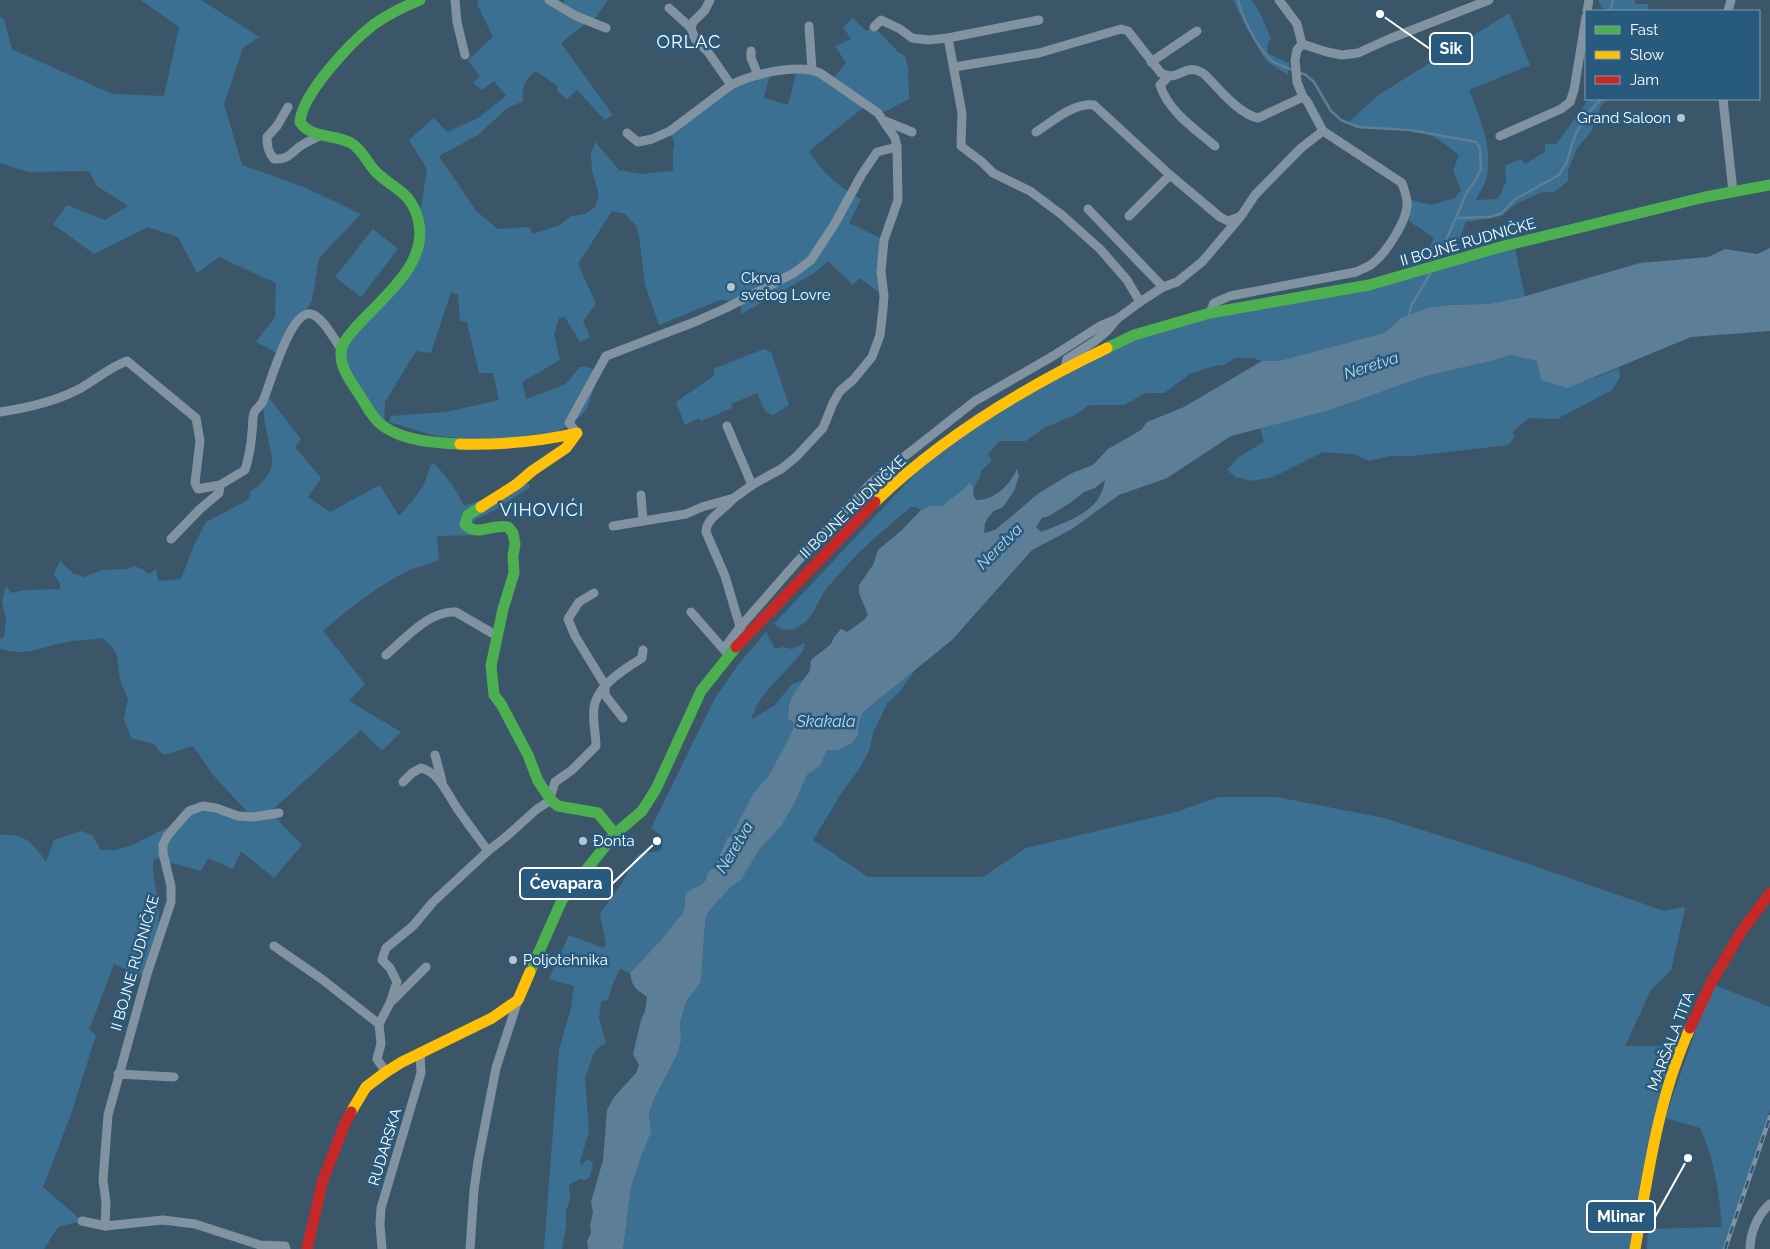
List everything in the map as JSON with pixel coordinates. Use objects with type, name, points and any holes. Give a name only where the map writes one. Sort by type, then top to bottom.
[{"type":"street","points":[[420,0],[395,10],[361,35],[334,64],[302,108],[300,122],[304,128],[322,135],[351,142],[361,151],[376,171],[406,195],[414,207],[418,219],[419,244],[418,251],[413,260],[383,299],[349,336],[341,349],[341,359],[346,373],[371,414],[384,427],[414,439],[453,444],[500,443],[555,439],[577,433]]},
{"type":"street","points":[[455,0],[457,22],[465,56]]},
{"type":"street","points":[[549,0],[576,16],[606,28]]},
{"type":"street","points":[[691,28],[692,22],[705,10],[710,0]]},
{"type":"street","points":[[1279,0],[1297,24],[1302,44],[1342,55],[1358,53],[1489,0]]},
{"type":"street","points":[[669,8],[691,28],[695,39],[708,52],[730,84]]},
{"type":"street","points":[[874,27],[881,20],[900,29],[912,38],[928,40],[948,38],[1039,20]]},
{"type":"street","points":[[1500,136],[1561,109],[1570,102],[1574,90],[1585,23]]},
{"type":"street","points":[[809,26],[812,70]]},
{"type":"street","points":[[954,67],[1039,53],[1122,29],[1128,31],[1161,73],[1168,77],[1177,76],[1186,70],[1194,69],[1202,72],[1225,96],[1250,116],[1258,118],[1302,98]]},
{"type":"street","points":[[1151,62],[1197,31]]},
{"type":"street","points":[[948,38],[962,113],[961,146],[993,173],[1030,191],[1062,215],[1100,249],[1127,280],[1140,302]]},
{"type":"street","name":"II BOJNE RUDNIČKE","points":[[1210,313],[1214,303],[1230,296],[1356,272],[1372,264],[1385,250],[1403,220],[1407,205],[1402,183],[1323,131],[1307,101],[1302,98],[1296,70],[1297,50],[1302,44]]},
{"type":"street","points":[[751,51],[751,58],[758,75]]},
{"type":"street","points":[[627,133],[638,142],[652,140],[670,131],[730,84],[758,75],[792,70],[812,70],[820,73],[878,113],[885,120],[895,138],[897,147],[898,200],[884,240],[881,270],[884,296],[883,309],[880,334],[872,357],[840,391],[823,428],[796,457],[781,469],[752,485],[734,498],[706,525],[706,532],[725,576],[742,632]]},
{"type":"street","points":[[1168,77],[1160,85],[1164,98],[1215,146]]},
{"type":"street","points":[[1722,100],[1734,192]]},
{"type":"street","points":[[1036,132],[1064,114],[1086,104],[1094,105],[1170,175],[1220,217],[1228,221],[1241,216]]},
{"type":"street","points":[[288,107],[277,126],[267,137],[267,146],[274,159],[280,160],[292,155],[299,147],[322,135]]},
{"type":"street","points":[[885,120],[912,132]]},
{"type":"street","points":[[1117,319],[1163,287],[1177,282],[1202,262],[1241,216],[1255,195],[1301,148],[1323,131]]},
{"type":"street","points":[[577,433],[569,422],[606,356],[698,321],[794,273],[806,265],[834,225],[862,174],[877,152],[897,147]]},
{"type":"street","points":[[1129,216],[1170,175]]},
{"type":"street","name":"II BOJNE RUDNIČKE","points":[[742,632],[768,614],[850,526],[889,488],[928,456],[990,411],[1065,368],[1134,335],[1210,313],[1369,285],[1504,246],[1705,197],[1770,185]]},
{"type":"street","points":[[1088,208],[1163,287]]},
{"type":"street","points":[[0,412],[38,404],[66,395],[95,380],[117,364],[127,361],[196,418],[200,441],[195,483],[198,489],[220,485],[245,470],[250,452],[254,413],[262,404],[282,348],[298,319],[304,314],[312,314],[320,319],[341,349]]},
{"type":"street","name":"II BOJNE RUDNIČKE","points":[[1065,368],[1067,359],[1108,330],[1117,319]]},
{"type":"street","name":"II BOJNE RUDNIČKE","points":[[518,1000],[562,900],[615,834],[642,811],[656,789],[678,746],[701,691],[727,652],[796,563],[872,482],[975,401],[1100,326],[1117,319]]},
{"type":"street","points":[[1007,383],[1017,390],[1020,395]]},
{"type":"street","points":[[727,426],[752,485]]},
{"type":"street","points":[[577,433],[566,448],[532,471],[517,484],[468,515],[465,524],[469,530],[474,532],[497,525],[508,527],[513,534],[515,544],[513,556],[514,573],[491,666],[494,695],[501,704],[528,755],[538,781],[551,799],[558,806],[598,813],[615,834]]},
{"type":"street","points":[[171,539],[218,493],[220,485]]},
{"type":"street","points":[[641,495],[643,521]]},
{"type":"street","points":[[613,526],[686,514],[702,507],[734,498]]},
{"type":"street","points":[[594,593],[578,602],[568,619],[575,636],[605,686],[605,695],[623,718]]},
{"type":"street","points":[[386,655],[422,624],[438,615],[450,612],[456,612],[497,636]]},
{"type":"street","points":[[691,612],[727,652]]},
{"type":"street","points":[[386,1072],[377,1059],[381,1044],[379,1024],[390,1003],[397,982],[390,968],[382,960],[386,948],[413,926],[433,902],[488,851],[551,799],[555,782],[572,770],[596,746],[595,703],[605,686],[642,658],[643,650]]},
{"type":"street","points":[[435,755],[445,787],[488,851]]},
{"type":"street","points":[[404,782],[412,773],[421,768],[428,770],[445,787]]},
{"type":"street","name":"II BOJNE RUDNIČKE","points":[[106,1226],[103,1180],[108,1115],[147,974],[171,902],[171,886],[163,853],[163,845],[167,836],[190,811],[202,806],[216,808],[238,816],[253,817],[279,813]]},
{"type":"street","name":"MARŠALA TITA","points":[[1635,1249],[1657,1124],[1682,1046],[1711,983],[1742,932],[1770,893]]},
{"type":"street","points":[[274,946],[323,980],[379,1024]]},
{"type":"street","points":[[390,1003],[426,967]]},
{"type":"street","points":[[307,1249],[323,1180],[344,1126],[366,1087],[386,1072],[492,1018],[518,1000]]},
{"type":"street","points":[[470,1249],[474,1190],[496,1068],[518,1000]]},
{"type":"street","name":"RUDARSKA","points":[[382,1249],[381,1208],[421,1073],[420,1054]]},
{"type":"street","points":[[118,1074],[174,1077]]},
{"type":"street","points":[[1750,1249],[1750,1240],[1758,1219],[1770,1204]]},
{"type":"street","name":"MARŠALA TITA","points":[[1640,1216],[1640,1249]]},
{"type":"street","points":[[82,1221],[106,1226],[163,1220],[195,1224],[259,1247],[276,1245],[285,1246],[286,1249]]},
{"type":"shaded area","points":[[141,0],[201,0],[259,37],[243,48],[224,104],[242,165],[304,187],[361,214],[319,258],[312,300],[280,355],[256,342],[275,317],[276,283],[219,257],[197,273],[178,237],[148,227],[94,254],[53,224],[67,205],[105,220],[128,206],[97,186],[89,171],[28,172],[0,163],[0,17],[4,20],[12,49],[112,94],[164,96],[179,27]]},
{"type":"shaded area","points":[[478,0],[549,0],[565,9],[564,0],[608,0],[591,24],[587,22],[561,43],[613,115],[605,120],[577,90],[567,99],[557,91],[558,86],[535,71],[524,84],[523,101],[506,109],[478,135],[439,156],[476,211],[498,229],[529,227],[533,234],[560,225],[571,216],[585,214],[595,207],[599,195],[592,171],[591,154],[595,142],[619,170],[641,174],[673,171],[673,150],[675,144],[670,131],[731,85],[770,73],[764,98],[788,105],[796,74],[812,70],[831,81],[846,63],[835,46],[851,39],[843,27],[853,18],[866,31],[874,27],[897,51],[905,56],[908,68],[909,99],[884,112],[869,103],[809,151],[832,179],[861,199],[849,223],[884,240],[884,296],[860,278],[853,285],[828,261],[813,274],[741,314],[740,302],[720,300],[659,325],[645,285],[636,226],[625,214],[612,211],[578,264],[596,304],[583,321],[590,337],[580,342],[565,317],[559,318],[554,334],[560,360],[522,382],[526,399],[566,384],[580,367],[587,367],[600,372],[587,408],[582,415],[558,432],[531,444],[436,436],[389,422],[391,416],[446,412],[499,400],[493,373],[479,373],[467,322],[460,321],[458,294],[451,292],[431,353],[416,351],[385,402],[384,427],[342,367],[341,351],[413,260],[427,169],[409,140],[434,118],[447,132],[478,118],[506,96],[494,81],[482,90],[473,83],[480,76],[468,60],[493,37],[477,4]]},
{"type":"shaded area","points":[[1233,0],[1252,0],[1271,38],[1268,43],[1267,53],[1289,63],[1288,75],[1266,61]]},
{"type":"shaded area","points":[[1598,0],[1634,0],[1636,4],[1648,4],[1648,10],[1603,10]]},
{"type":"shaded area","points":[[1509,13],[1530,65],[1469,90],[1485,134],[1488,157],[1486,180],[1476,200],[1498,199],[1506,182],[1505,166],[1521,159],[1525,164],[1545,152],[1545,144],[1556,144],[1588,100],[1606,100],[1601,106],[1591,132],[1577,148],[1568,170],[1568,181],[1554,192],[1542,192],[1516,204],[1501,216],[1466,222],[1459,240],[1428,251],[1434,238],[1409,221],[1411,200],[1431,205],[1455,198],[1461,190],[1453,171],[1459,155],[1434,137],[1416,130],[1357,126],[1348,123],[1377,96]]},
{"type":"shaded area","points":[[373,229],[398,249],[361,297],[335,277]]},
{"type":"shaded area","points":[[1514,243],[1525,297],[1488,304],[1448,305],[1427,308],[1400,318],[1384,333],[1279,361],[1235,358],[1224,365],[1214,366],[1190,374],[1164,393],[1146,393],[1124,405],[1089,405],[1077,414],[1044,428],[1026,441],[999,441],[988,454],[992,460],[981,471],[974,488],[969,482],[964,489],[942,506],[930,506],[921,510],[911,507],[851,561],[825,590],[812,614],[805,622],[790,630],[774,624],[929,459],[990,411],[1134,335],[1369,285]]},
{"type":"shaded area","points":[[764,349],[771,352],[789,405],[773,415],[765,411],[757,393],[731,404],[732,408],[701,421],[699,418],[685,425],[676,402],[715,375],[713,369]]},
{"type":"shaded area","points":[[1510,355],[1538,361],[1568,388],[1619,368],[1620,377],[1612,390],[1557,419],[1529,418],[1512,432],[1515,437],[1508,445],[1413,456],[1389,456],[1370,461],[1353,454],[1323,452],[1273,477],[1251,481],[1236,477],[1227,470],[1239,457],[1264,442],[1260,428],[1327,411],[1426,376]]},
{"type":"shaded area","points":[[266,394],[301,439],[295,447],[321,478],[308,497],[330,512],[380,485],[399,516],[422,487],[433,463],[451,483],[464,506],[528,483],[530,487],[495,510],[476,519],[473,527],[478,535],[437,536],[439,560],[406,572],[384,584],[323,631],[365,684],[349,701],[401,732],[382,751],[361,730],[270,812],[302,845],[274,878],[241,851],[233,869],[208,858],[201,871],[154,858],[153,873],[159,908],[159,923],[144,976],[114,964],[89,1030],[96,1035],[71,1114],[43,1187],[82,1221],[58,1227],[44,1249],[0,1249],[0,835],[16,836],[28,841],[37,849],[46,862],[54,840],[81,831],[92,835],[101,850],[116,850],[133,845],[177,823],[203,806],[252,817],[214,776],[193,746],[162,754],[154,744],[131,738],[124,719],[128,699],[120,680],[117,656],[113,648],[103,638],[68,642],[22,652],[7,651],[0,648],[0,639],[4,637],[6,619],[2,602],[6,585],[11,593],[25,590],[60,589],[60,584],[54,574],[60,561],[74,574],[84,577],[102,570],[127,569],[134,566],[149,574],[156,569],[158,581],[181,579],[195,543],[206,522],[248,500],[250,492],[262,482],[271,468],[271,454],[264,414]]},
{"type":"shaded area","points":[[766,632],[775,649],[783,647],[792,649],[805,643],[803,651],[797,659],[766,692],[752,719],[775,705],[792,684],[802,681],[791,699],[793,730],[768,777],[754,792],[730,837],[727,838],[706,880],[685,897],[683,912],[661,940],[630,973],[620,969],[608,999],[601,1002],[599,1018],[606,1044],[600,1046],[594,1053],[585,1078],[589,1132],[580,1161],[582,1165],[587,1159],[593,1162],[590,1177],[569,1184],[570,1199],[566,1211],[566,1226],[562,1249],[544,1249],[559,1050],[571,1008],[574,986],[549,979],[569,935],[603,948],[606,945],[600,914],[622,883],[638,854],[660,851],[662,836],[651,828],[715,698],[738,665]]},
{"type":"shaded area","points":[[915,670],[901,690],[887,704],[873,733],[869,751],[813,840],[868,877],[983,877],[1026,848],[1176,812],[1219,797],[1277,797],[1384,818],[1520,861],[1664,911],[1684,907],[1671,970],[1651,990],[1625,1046],[1682,1046],[1635,1249],[623,1249],[631,1187],[650,1123],[649,1114],[653,1101],[677,1055],[681,1041],[680,1023],[686,1002],[701,982],[707,914],[732,886],[741,879],[759,850],[782,825],[807,775],[820,766],[827,750],[858,735],[859,723],[863,712]]},
{"type":"shaded area","points":[[1712,984],[1770,1007],[1770,1110],[1724,1249],[1647,1249],[1648,1229],[1722,1227],[1713,1164],[1700,1128],[1665,1118]]},
{"type":"water","points":[[1770,248],[1770,331],[1691,337],[1568,388],[1541,380],[1537,361],[1510,355],[1426,376],[1327,411],[1231,436],[1167,478],[1119,495],[1072,529],[1032,550],[952,640],[863,712],[859,723],[858,735],[852,743],[838,750],[827,750],[820,766],[807,775],[782,825],[759,850],[741,880],[732,886],[707,914],[701,982],[686,1002],[680,1023],[681,1041],[677,1055],[653,1101],[649,1114],[651,1132],[631,1187],[623,1249],[588,1249],[587,1241],[591,1233],[590,1225],[593,1213],[591,1202],[603,1160],[607,1110],[614,1097],[636,1073],[639,1065],[633,1054],[647,997],[635,987],[630,973],[682,914],[687,892],[706,880],[707,874],[714,867],[727,838],[730,837],[754,792],[768,777],[793,730],[793,722],[788,718],[789,706],[791,699],[810,671],[811,660],[831,644],[841,629],[847,632],[868,615],[859,593],[859,585],[873,565],[878,550],[902,530],[921,510],[930,506],[942,506],[964,489],[969,482],[974,488],[973,494],[976,500],[989,498],[1006,486],[1017,469],[1019,476],[1014,491],[1003,507],[994,511],[985,523],[984,533],[995,530],[1039,493],[1072,473],[1093,465],[1108,449],[1141,430],[1147,422],[1184,407],[1262,361],[1279,361],[1384,333],[1400,318],[1427,308],[1448,305],[1488,304],[1519,298],[1640,263],[1708,257],[1725,249],[1757,254]],"holes":[[[1105,480],[1097,500],[1082,514],[1041,532],[1036,527],[1042,518],[1049,516]]]},
{"type":"waterway","points":[[1238,0],[1243,15],[1260,48],[1271,60],[1293,70]]},
{"type":"waterway","points":[[1610,10],[1613,0]]},
{"type":"waterway","points":[[1298,72],[1306,75],[1314,82],[1331,111],[1341,120],[1358,127],[1410,130],[1476,142],[1480,148],[1481,169],[1467,192],[1441,252]]},
{"type":"waterway","points":[[1457,218],[1490,217],[1502,213],[1514,200],[1559,175],[1567,162],[1577,131],[1600,100]]},
{"type":"waterway","points":[[1409,315],[1411,306],[1430,274]]},
{"type":"railway","points":[[1725,1249],[1770,1117]]},
{"type":"traffic: fast","points":[[420,0],[378,21],[340,56],[309,98],[300,122],[310,131],[345,140],[355,146],[382,178],[406,196],[411,202],[418,219],[420,235],[411,265],[391,291],[357,326],[344,343],[341,351],[343,368],[370,412],[383,426],[410,438],[430,442],[460,444]]},
{"type":"traffic: fast","points":[[1107,348],[1134,335],[1210,313],[1369,285],[1504,246],[1705,197],[1770,185]]},
{"type":"traffic: fast","points":[[481,507],[468,515],[465,524],[474,530],[502,526],[508,527],[513,533],[515,544],[513,556],[514,573],[503,609],[491,666],[494,695],[501,704],[528,755],[538,781],[551,800],[558,806],[598,813],[615,834]]},
{"type":"traffic: fast","points":[[530,972],[562,900],[615,834],[642,811],[656,789],[701,691],[736,647]]},
{"type":"traffic: slow","points":[[875,502],[901,478],[956,435],[1014,397],[1107,348]]},
{"type":"traffic: slow","points":[[460,444],[518,442],[548,439],[577,433],[566,448],[532,471],[517,484],[481,507]]},
{"type":"traffic: slow","points":[[351,1112],[366,1087],[386,1072],[402,1062],[492,1018],[518,1000],[530,972]]},
{"type":"traffic: slow","points":[[1635,1249],[1655,1137],[1670,1082],[1690,1028]]},
{"type":"traffic: jam","points":[[736,647],[875,502]]},
{"type":"traffic: jam","points":[[1690,1028],[1711,983],[1741,932],[1770,893]]},
{"type":"traffic: jam","points":[[307,1249],[323,1180],[351,1112]]},
{"type":"place","name":"Sik","points":[[1380,14]]},
{"type":"place","name":"Grand Saloon","points":[[1681,118]]},
{"type":"place","name":"Ckrva svetog Lovre","points":[[731,287]]},
{"type":"place","name":"Đonta","points":[[583,841]]},
{"type":"place","name":"Ćevapara","points":[[657,841]]},
{"type":"place","name":"Poljotehnika","points":[[513,960]]},
{"type":"place","name":"Mlinar","points":[[1688,1158]]},
{"type":"district","name":"ORLAC","points":[[689,42]]},
{"type":"district","name":"VIHOVIĆI","points":[[542,510]]},
{"type":"water label","name":"Neretva","points":[[1371,365]]},
{"type":"water label","name":"Neretva","points":[[999,546]]},
{"type":"water label","name":"Skakala","points":[[826,721]]},
{"type":"water label","name":"Neretva","points":[[734,847]]}]
